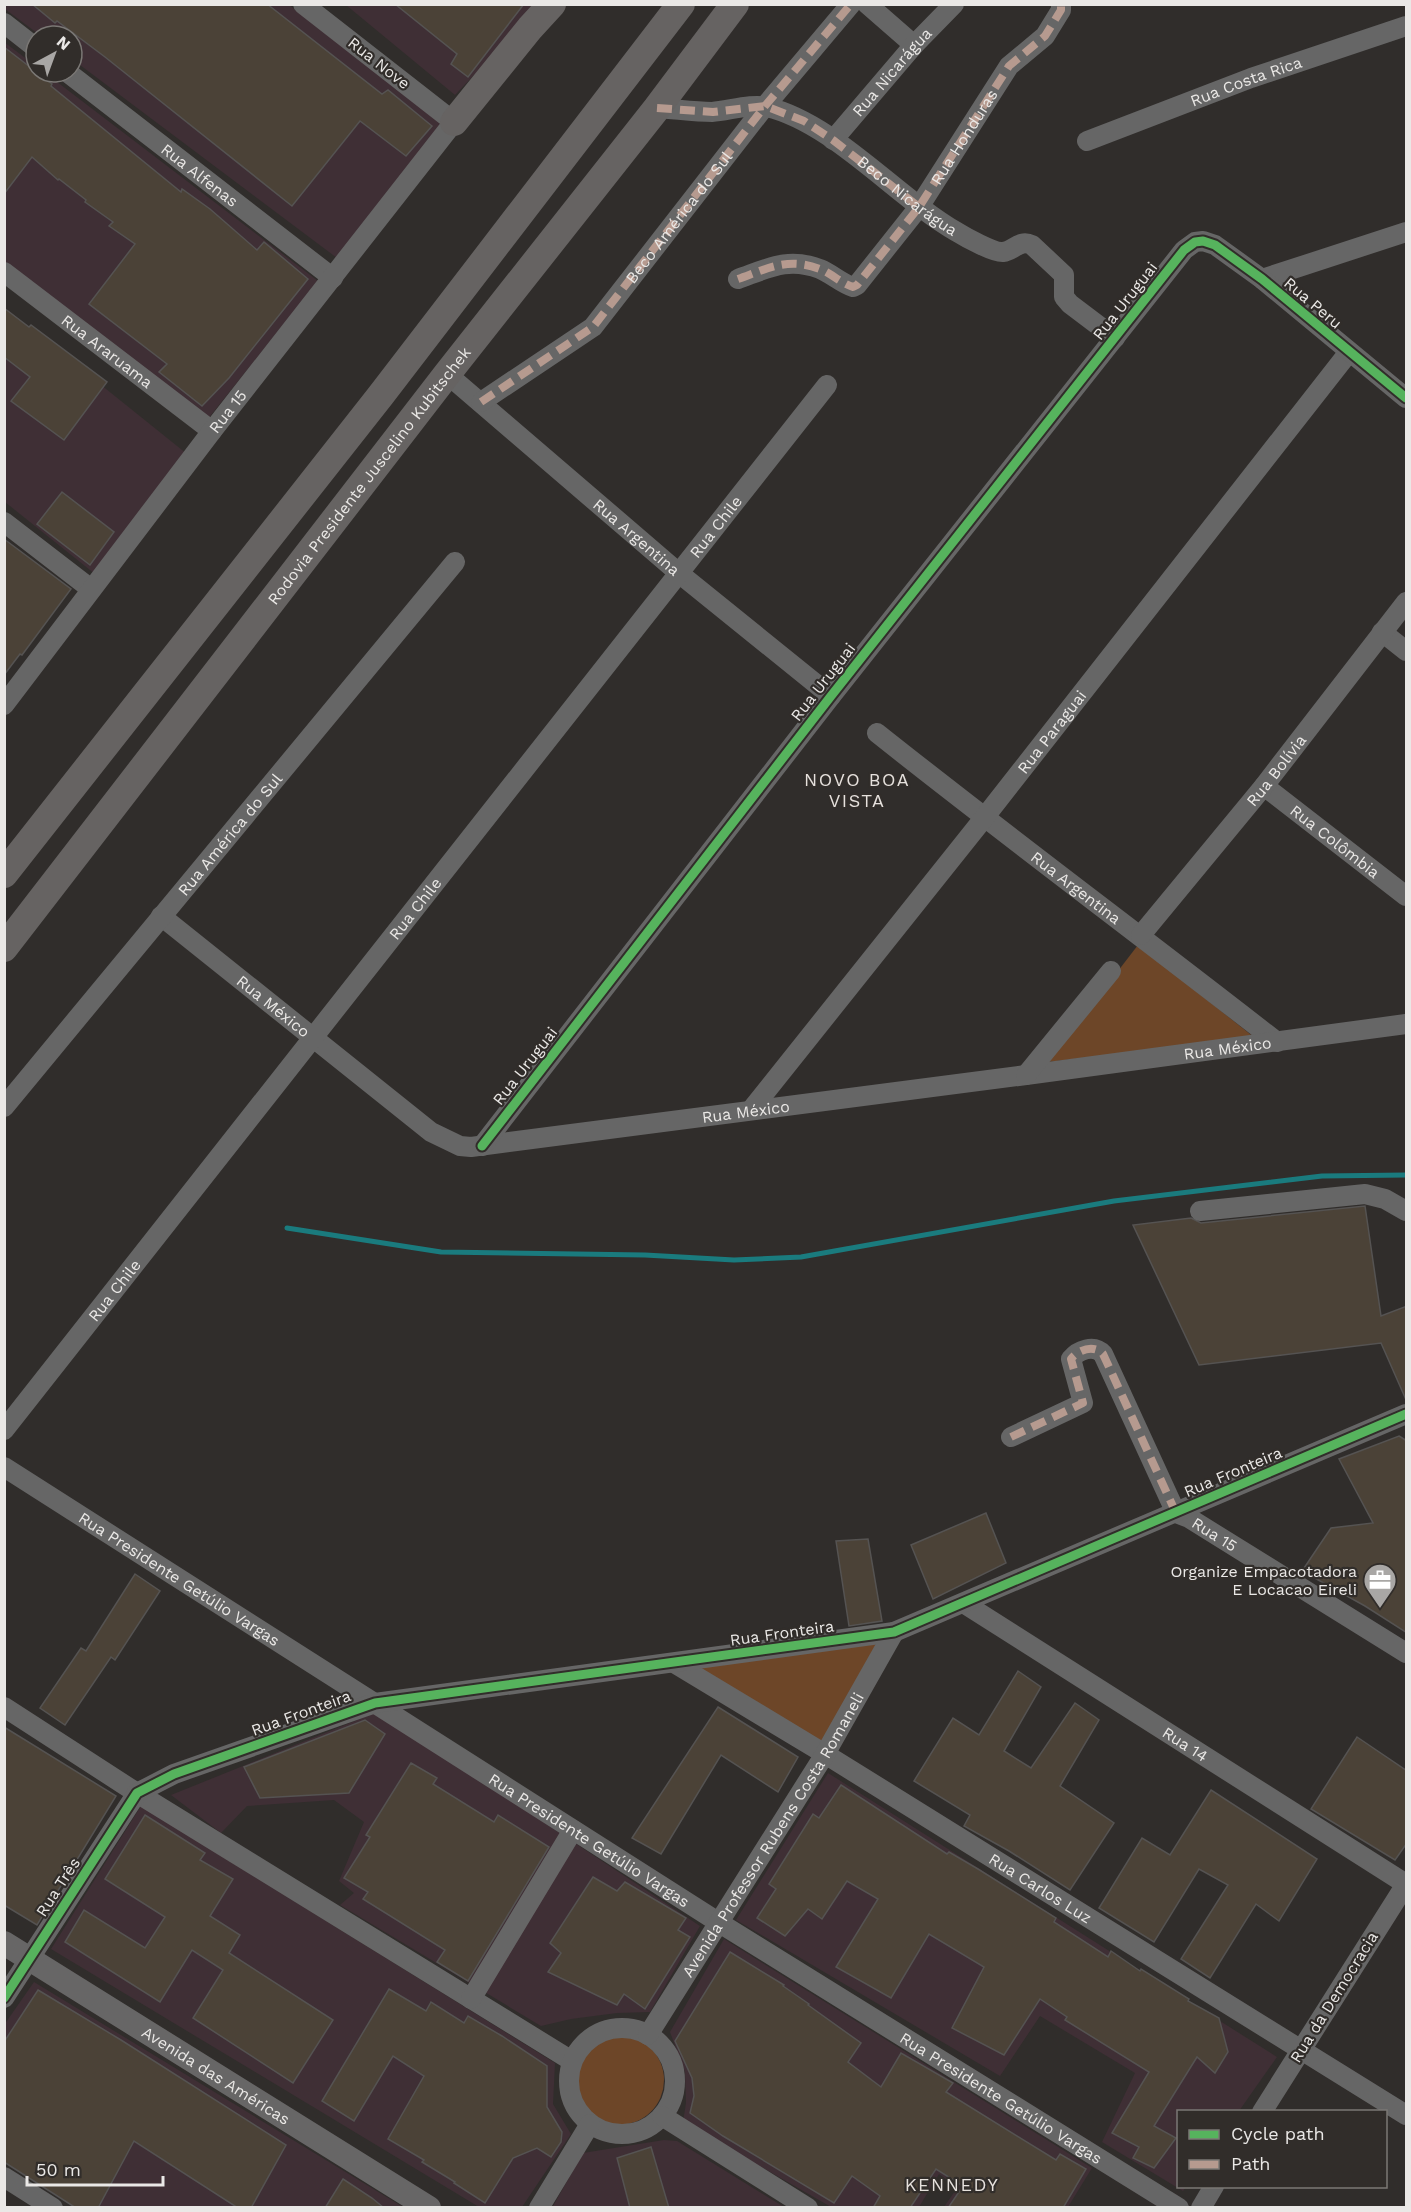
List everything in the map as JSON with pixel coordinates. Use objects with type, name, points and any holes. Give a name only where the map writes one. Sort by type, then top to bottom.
[{"type":"highway","points":[[454,122],[552,4]]},
{"type":"highway","points":[[4,874],[367,414],[681,4]]},
{"type":"highway","name":"Rodovia Presidente Juscelino Kubitschek","points":[[4,948],[447,374],[657,108],[735,4]]},
{"type":"main road","name":"Avenida das Américas","points":[[4,1943],[429,2208]]},
{"type":"street","name":"Rua Nove","points":[[303,4],[454,122]]},
{"type":"street","name":"Beco América do Sul","points":[[481,402],[593,327],[765,106],[851,4]]},
{"type":"street","points":[[867,4],[914,45]]},
{"type":"street","name":"Rua Nicarágua","points":[[833,140],[914,45],[954,4]]},
{"type":"street","name":"Rua Honduras","points":[[738,279],[786,262],[821,269],[843,284],[853,287],[860,283],[919,207],[1009,66],[1045,36],[1061,9],[1061,4]]},
{"type":"street","points":[[4,23],[24,39]]},
{"type":"street","name":"Rua Costa Rica","points":[[1087,141],[1251,78],[1407,27]]},
{"type":"street","name":"Rua Alfenas","points":[[82,84],[333,278]]},
{"type":"street","name":"Beco Nicarágua","points":[[657,108],[713,112],[765,106],[804,121],[957,233],[997,252],[1006,251],[1020,243],[1032,245],[1064,274],[1064,297],[1070,304],[1115,338]]},
{"type":"street","name":"Rua 15","points":[[4,705],[212,431],[454,122]]},
{"type":"street","points":[[1262,279],[1407,232]]},
{"type":"street","name":"Rua Peru","points":[[1194,243],[1203,241],[1215,245],[1262,279],[1407,398]]},
{"type":"street","name":"Rua Uruguai","points":[[482,1146],[831,696],[1184,250],[1194,243]]},
{"type":"street","name":"Rua Araruama","points":[[4,272],[212,431]]},
{"type":"street","name":"Rua Paraguai","points":[[751,1110],[984,818],[1349,352]]},
{"type":"street","name":"Rua Argentina","points":[[447,374],[680,574],[831,696]]},
{"type":"street","name":"Rua Chile","points":[[4,1430],[827,385]]},
{"type":"street","points":[[4,522],[91,588]]},
{"type":"street","name":"Rua América do Sul","points":[[4,1107],[455,562]]},
{"type":"street","name":"Rua Bolívia","points":[[1141,935],[1264,786],[1407,602]]},
{"type":"street","points":[[1382,632],[1407,651]]},
{"type":"street","name":"Rua Argentina","points":[[877,733],[984,818],[1141,935],[1277,1042]]},
{"type":"street","name":"Rua Colômbia","points":[[1264,786],[1407,896]]},
{"type":"street","points":[[4,850],[57,807]]},
{"type":"street","name":"Rua México","points":[[161,916],[431,1132],[460,1146],[482,1146],[1026,1076],[1407,1024]]},
{"type":"street","points":[[1026,1076],[1111,971]]},
{"type":"street","points":[[1200,1211],[1365,1194],[1385,1199],[1407,1212]]},
{"type":"street","points":[[1011,1437],[1083,1403],[1071,1359],[1073,1355],[1082,1351],[1096,1348],[1102,1354],[1176,1514]]},
{"type":"street","name":"Rua Fronteira","points":[[137,1793],[174,1774],[375,1703],[894,1632],[1404,1419]]},
{"type":"street","name":"Rua Presidente Getúlio Vargas","points":[[4,1467],[718,1922],[1179,2208]]},
{"type":"street","name":"Rua 15","points":[[1176,1514],[1189,1518],[1407,1653]]},
{"type":"street","name":"Rua 14","points":[[965,1604],[1407,1884]]},
{"type":"street","name":"Avenida Professor Rubens Costa Romaneli","points":[[648,2035],[825,1754],[894,1632]]},
{"type":"street","name":"Rua Carlos Luz","points":[[674,1663],[1407,2115]]},
{"type":"street","points":[[4,1707],[137,1793],[572,2061]]},
{"type":"street","name":"Rua Três","points":[[4,1998],[137,1793]]},
{"type":"street","points":[[471,1999],[573,1830]]},
{"type":"street","name":"Rua da Democracia","points":[[1263,2110],[1407,1884]]},
{"type":"street","points":[[612,2029],[631,2029],[648,2035],[660,2044],[669,2057],[674,2072],[675,2088],[671,2103],[662,2116],[643,2130],[620,2134],[604,2132],[590,2124],[578,2112],[570,2096],[568,2078],[572,2061],[581,2046],[595,2034],[612,2029]]},
{"type":"street","points":[[662,2116],[807,2208]]},
{"type":"street","points":[[539,2208],[590,2124]]},
{"type":"street","points":[[4,2177],[53,2208]]},
{"type":"street","points":[[1201,2208],[1213,2188]]},
{"type":"shaded area","points":[[4,5],[289,5],[443,125],[337,258],[84,68],[84,24],[25,24],[5,9]]},
{"type":"shaded area","points":[[346,5],[541,5],[455,95]]},
{"type":"shaded area","points":[[4,42],[24,57],[24,84],[60,84],[318,281],[207,420],[5,263]]},
{"type":"shaded area","points":[[4,307],[187,454],[95,574],[5,502]]},
{"type":"shaded area","points":[[1138,945],[1255,1038],[1048,1062]]},
{"type":"shaded area","points":[[894,1632],[825,1754],[674,1663]]},
{"type":"shaded area","points":[[377,1712],[700,1926],[650,2012],[617,2013],[571,2019],[541,2026],[340,1905],[354,1893],[339,1881],[364,1822],[334,1800],[247,1806],[221,1833],[171,1795]]},
{"type":"shaded area","points":[[828,1773],[1277,2057],[1240,2110],[1177,2110],[1177,2187],[1102,2142],[1135,2073],[1040,2016],[1000,2076],[736,1920]]},
{"type":"shaded area","points":[[141,1806],[555,2063],[553,2104],[571,2134],[522,2207],[479,2207],[51,1949]]},
{"type":"shaded area","points":[[724,1939],[1092,2168],[1068,2207],[944,2207],[957,2188],[939,2174],[919,2207],[831,2207],[683,2122],[686,2103],[685,2072],[670,2032]]},
{"type":"shaded area","points":[[34,1982],[403,2207],[78,2207],[5,2160],[4,2025]]},
{"type":"shaded area","points":[[619,2035],[636,2039],[651,2048],[660,2063],[664,2080],[660,2097],[651,2112],[636,2121],[619,2125],[602,2121],[587,2112],[578,2097],[574,2080],[578,2063],[587,2048],[602,2039]]},
{"type":"shaded area","points":[[664,2140],[677,2141],[784,2207],[552,2208],[583,2153]]},
{"type":"building","points":[[32,4],[267,4],[382,94],[388,90],[432,126],[406,156],[360,121],[292,206],[84,41],[84,24],[61,24],[57,21],[55,23]]},
{"type":"building","points":[[395,4],[524,4],[468,77],[451,64],[457,54]]},
{"type":"building","points":[[4,47],[24,62],[24,84],[52,84],[51,86],[181,192],[182,189],[210,209],[257,250],[264,242],[308,279],[229,378],[202,406],[159,372],[167,364],[89,304],[135,244],[109,226],[113,222],[85,202],[86,200],[32,157],[4,194]]},
{"type":"building","points":[[4,308],[29,327],[31,325],[107,382],[64,440],[11,401],[30,377],[4,357]]},
{"type":"building","points":[[62,492],[114,532],[90,565],[37,524]]},
{"type":"building","points":[[4,539],[71,589],[22,655],[20,654],[4,675]]},
{"type":"building","points":[[1365,1206],[1381,1316],[1407,1306],[1407,1402],[1381,1343],[1199,1365],[1133,1225],[1191,1218],[1201,1223]]},
{"type":"building","points":[[1399,1436],[1407,1441],[1407,1633],[1365,1606],[1302,1571],[1331,1528],[1373,1523],[1339,1459]]},
{"type":"building","points":[[986,1513],[1006,1563],[933,1599],[911,1545]]},
{"type":"building","points":[[868,1539],[882,1621],[849,1626],[836,1541]]},
{"type":"building","points":[[135,1574],[160,1591],[115,1660],[111,1657],[65,1725],[40,1708],[81,1648],[86,1651]]},
{"type":"building","points":[[1018,1671],[1041,1687],[1004,1751],[1031,1768],[1075,1703],[1099,1720],[1060,1786],[1114,1823],[1070,1890],[1009,1851],[964,1826],[970,1815],[914,1781],[953,1718],[979,1735]]},
{"type":"building","points":[[718,1707],[798,1757],[778,1792],[721,1755],[661,1854],[632,1838]]},
{"type":"building","points":[[365,1720],[385,1734],[349,1793],[260,1798],[244,1767]]},
{"type":"building","points":[[4,1727],[116,1796],[37,1925],[4,1905]]},
{"type":"building","points":[[1357,1737],[1407,1771],[1407,1843],[1395,1860],[1311,1809]]},
{"type":"building","points":[[411,1763],[437,1778],[433,1784],[494,1822],[498,1815],[549,1847],[468,1981],[437,1962],[445,1950],[363,1899],[368,1892],[344,1878],[370,1837],[366,1835]]},
{"type":"building","points":[[841,1785],[947,1854],[949,1852],[978,1869],[1056,1918],[1054,1922],[1108,1957],[1111,1951],[1140,1971],[1141,1969],[1189,1999],[1188,2001],[1219,2018],[1228,2052],[1215,2073],[1197,2057],[1154,2126],[1176,2138],[1154,2168],[1133,2158],[1139,2147],[1112,2133],[1149,2072],[1065,2020],[1067,2017],[1040,1999],[1004,2055],[952,2028],[984,1967],[929,1934],[891,1998],[836,1967],[878,1899],[847,1881],[822,1919],[808,1909],[785,1936],[757,1918],[776,1889],[769,1884],[813,1814],[819,1818]]},
{"type":"building","points":[[1211,1790],[1317,1859],[1279,1921],[1256,1904],[1210,1978],[1181,1959],[1228,1885],[1199,1869],[1154,1942],[1099,1908],[1142,1838],[1170,1855]]},
{"type":"building","points":[[145,1815],[205,1853],[200,1860],[233,1879],[210,1916],[240,1935],[229,1953],[333,2020],[293,2083],[193,2018],[223,1970],[192,1950],[160,2002],[65,1942],[84,1910],[145,1948],[165,1917],[105,1879]]},
{"type":"building","points":[[593,1877],[617,1891],[625,1882],[686,1918],[678,1930],[690,1937],[645,2009],[624,1994],[617,2005],[548,1972],[561,1953],[550,1943]]},
{"type":"building","points":[[730,1952],[784,1985],[861,2043],[848,2062],[881,2087],[901,2053],[953,2083],[946,2092],[1056,2160],[1060,2154],[1086,2169],[1063,2208],[948,2208],[963,2186],[936,2169],[910,2208],[873,2208],[880,2196],[852,2176],[834,2203],[723,2136],[690,2113],[694,2096],[692,2078],[675,2041]]},
{"type":"building","points":[[389,1989],[426,2011],[431,2002],[464,2023],[468,2016],[547,2066],[547,2107],[562,2132],[561,2142],[551,2157],[537,2148],[513,2158],[485,2203],[422,2162],[424,2160],[388,2139],[424,2076],[393,2056],[354,2121],[322,2101]]},
{"type":"building","points":[[38,1990],[286,2145],[251,2208],[238,2208],[134,2141],[98,2208],[76,2208],[4,2162],[4,2042]]},
{"type":"building","points":[[651,2147],[669,2208],[630,2208],[617,2158]]},
{"type":"building","points":[[343,2179],[372,2198],[384,2208],[325,2208]]},
{"type":"waterway","points":[[287,1228],[441,1252],[645,1255],[734,1260],[801,1257],[1114,1201],[1322,1176],[1406,1175]]},
{"type":"marked path","points":[[481,402],[593,327],[765,106],[851,4]]},
{"type":"marked path","points":[[738,279],[779,265],[798,264],[820,269],[853,287],[857,285],[919,207],[1009,66],[1045,36],[1061,10],[1061,4]]},
{"type":"marked path","points":[[657,108],[713,112],[765,106],[804,121],[833,140],[919,207]]},
{"type":"marked path","points":[[1011,1437],[1083,1403],[1071,1359],[1086,1349],[1095,1349],[1103,1354],[1176,1513]]},
{"type":"cycle path","points":[[482,1146],[831,696],[1184,250],[1195,242],[1203,241],[1215,245],[1262,279],[1406,398]]},
{"type":"cycle path","points":[[4,1998],[137,1793],[174,1774],[375,1703],[894,1632],[1406,1414]]},
{"type":"place","name":"Organize Empacotadora E Locacao Eireli","points":[[1380,1609]]},
{"type":"district","name":"NOVO BOA VISTA","points":[[857,789]]},
{"type":"district","name":"KENNEDY","points":[[952,2184]]}]
